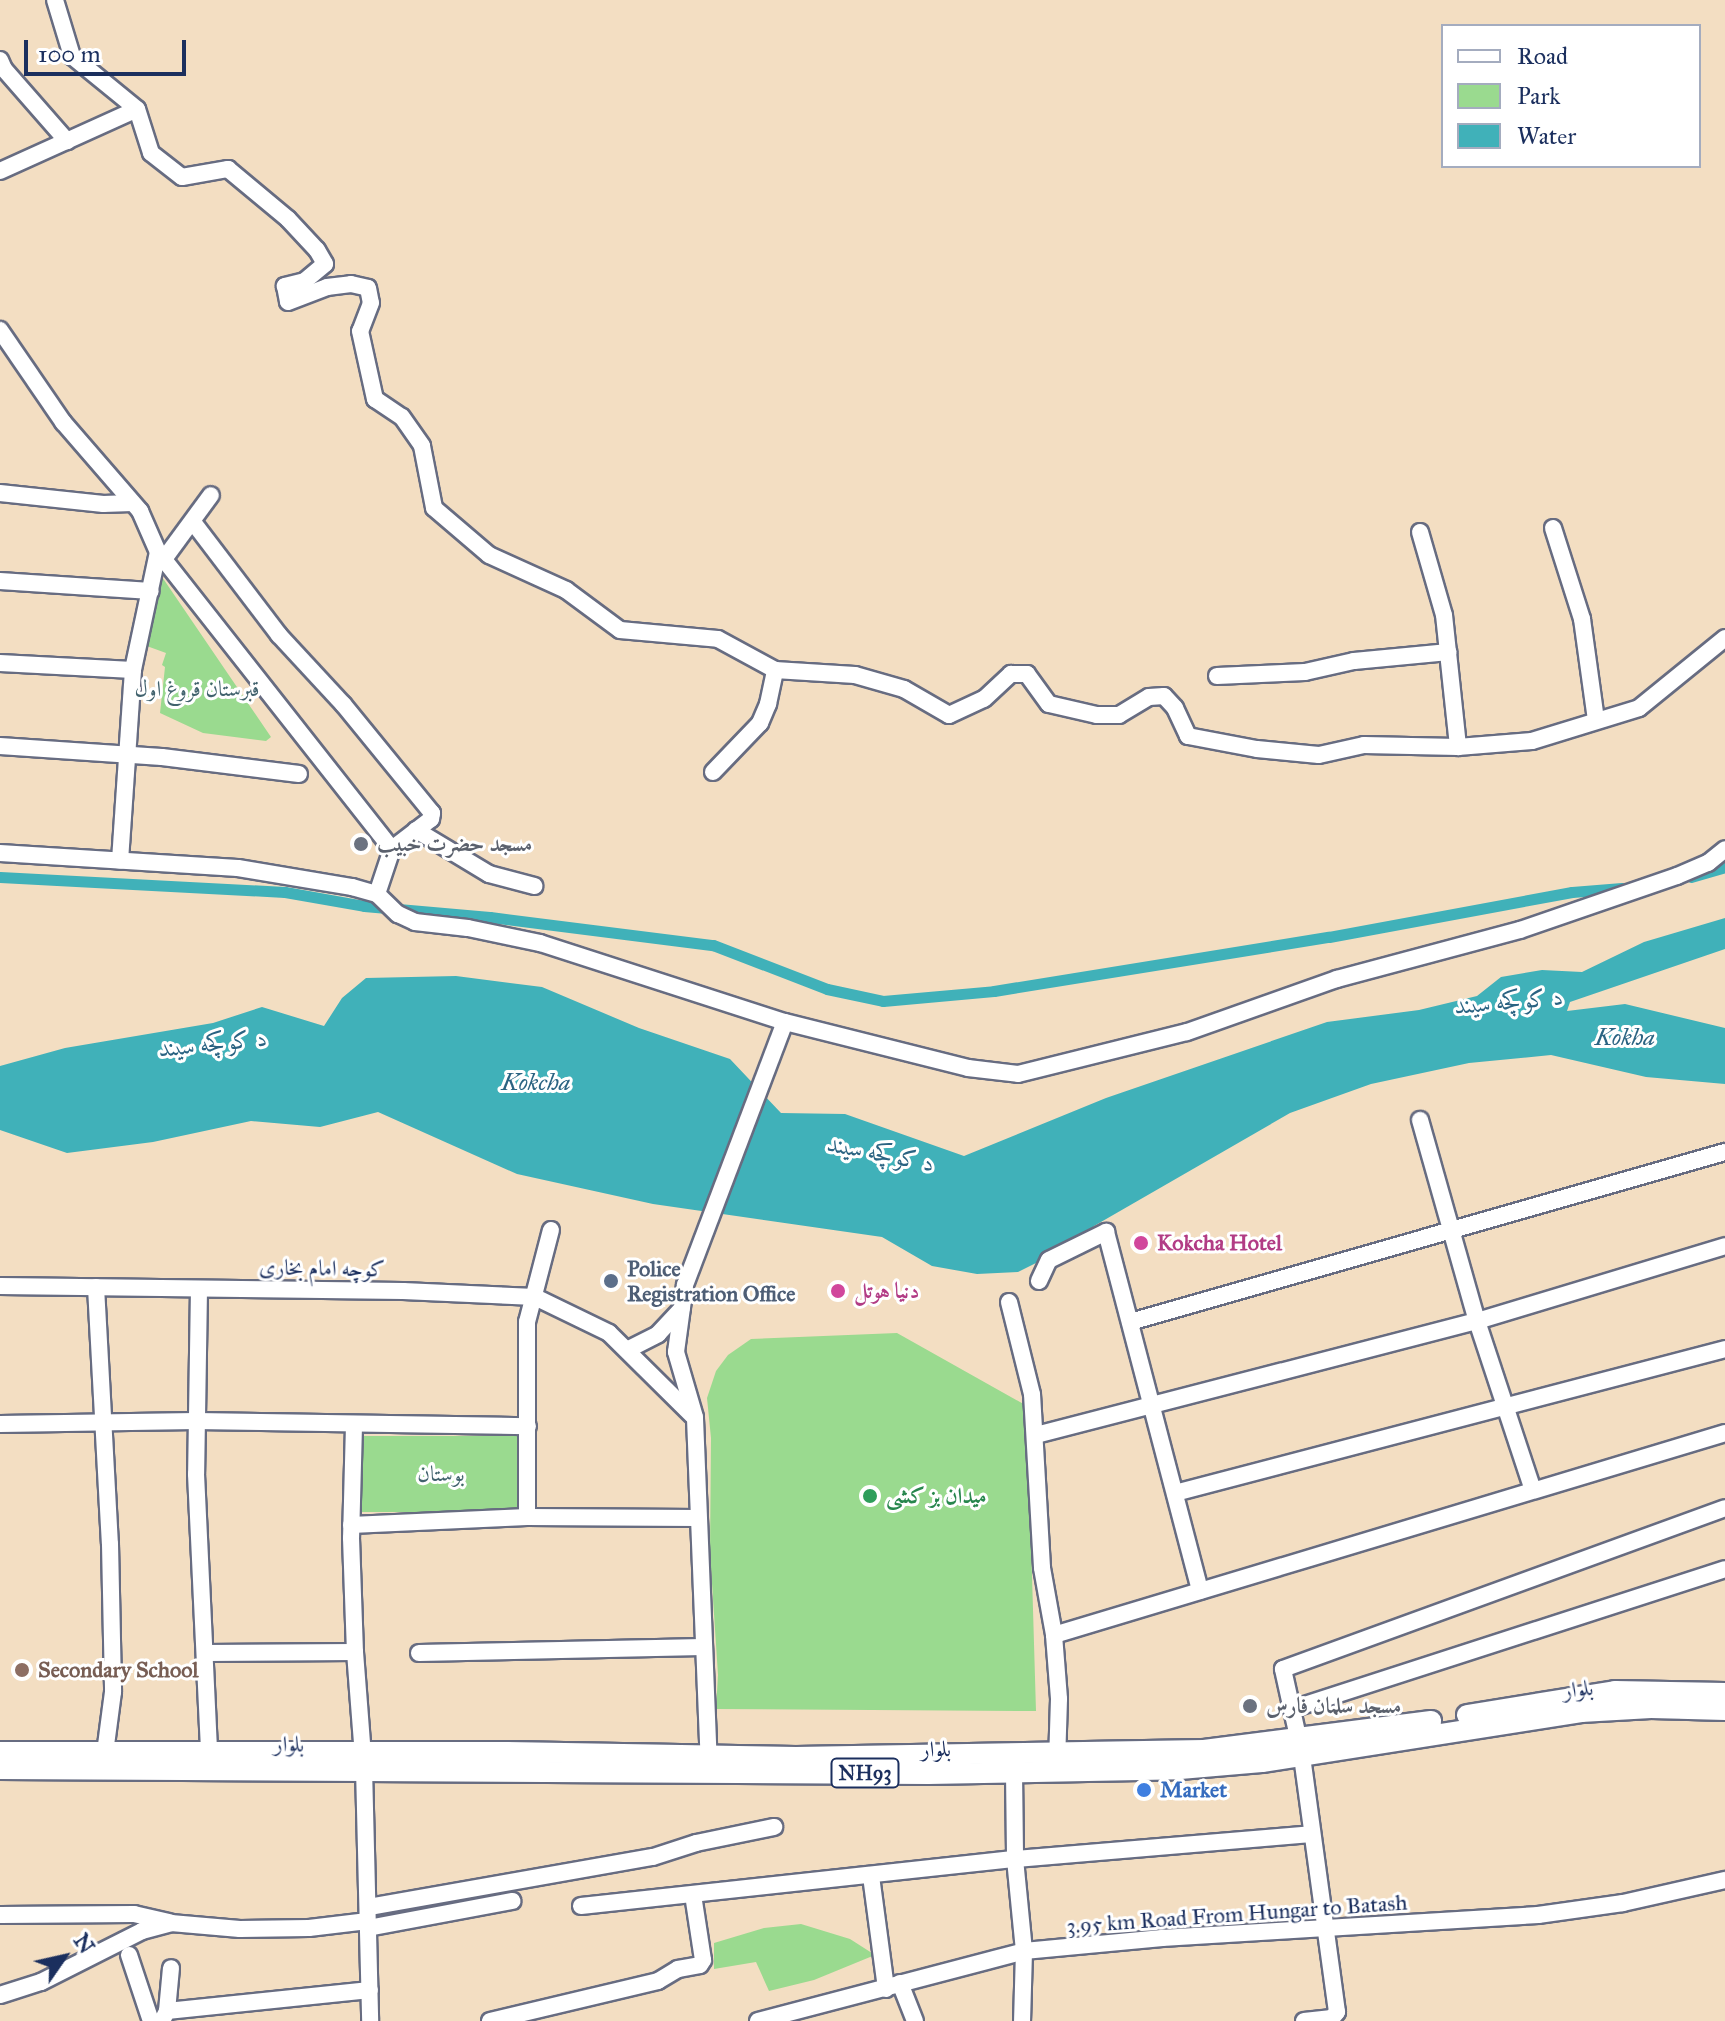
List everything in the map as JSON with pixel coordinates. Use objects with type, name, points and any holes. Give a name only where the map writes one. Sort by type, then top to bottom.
[{"type":"main road","name":"بلوار","points":[[709,1763],[796,1757],[1058,1762],[1180,1769],[1615,1691],[1725,1693]]},
{"type":"main road","name":"بلوار","points":[[1300,1746],[1581,1712],[1651,1708],[1725,1710]]},
{"type":"main road","name":"بلوار","points":[[0,1752],[209,1754],[258,1761]]},
{"type":"main road","name":"بلوار","points":[[0,1769],[258,1761],[709,1763],[1014,1772],[1058,1762]]},
{"type":"street","points":[[55,0],[72,56],[137,109],[151,153],[182,177],[228,169],[288,219],[317,250],[325,264],[305,281],[285,286],[288,302],[327,287],[351,284],[368,288],[371,303],[360,331],[375,399],[402,417],[422,446],[434,508],[489,555],[566,590],[620,630],[718,639],[775,670],[855,675],[904,689],[949,715],[984,699],[1011,674],[1027,674],[1049,704],[1097,715],[1119,715],[1149,697],[1164,696],[1175,708],[1188,736],[1257,749],[1319,755],[1364,745],[1458,747],[1532,741],[1639,708],[1725,638]]},
{"type":"street","points":[[0,60],[4,69],[67,141]]},
{"type":"street","points":[[0,171],[137,109]]},
{"type":"street","points":[[0,330],[63,422],[140,511],[161,556],[392,849]]},
{"type":"street","points":[[0,493],[103,504],[132,503]]},
{"type":"street","points":[[120,861],[133,670],[151,591],[161,556],[193,522],[211,495]]},
{"type":"street","points":[[193,522],[279,635],[343,704],[428,808],[431,819],[392,849],[377,894]]},
{"type":"street","points":[[1553,528],[1582,619],[1596,720]]},
{"type":"street","points":[[1420,532],[1444,615],[1458,747]]},
{"type":"street","points":[[0,581],[151,591]]},
{"type":"street","points":[[1217,676],[1305,672],[1354,661],[1449,652]]},
{"type":"street","points":[[0,663],[133,670]]},
{"type":"street","points":[[713,772],[760,723],[768,704],[775,670]]},
{"type":"street","points":[[0,746],[129,755],[299,774]]},
{"type":"street","points":[[416,830],[489,874],[534,886]]},
{"type":"street","points":[[0,853],[238,868],[377,894],[398,914],[415,922],[468,928],[540,943],[785,1022],[968,1068],[1018,1074],[1187,1032],[1337,979],[1520,930],[1677,876],[1708,863],[1725,849]]},
{"type":"street","points":[[709,1763],[695,1417],[676,1352],[685,1285],[785,1022]]},
{"type":"street","points":[[1420,1120],[1477,1321],[1533,1490]]},
{"type":"street","points":[[1130,1322],[1725,1152]]},
{"type":"street","points":[[527,1517],[527,1322],[551,1230]]},
{"type":"street","points":[[1039,1281],[1049,1260],[1106,1232],[1200,1591]]},
{"type":"street","points":[[1036,1435],[1477,1321],[1725,1246]]},
{"type":"street","name":"کوچه امام بخاری","points":[[0,1286],[535,1297],[570,1311],[609,1333],[629,1349],[695,1417]]},
{"type":"street","points":[[96,1287],[110,1544],[113,1692],[105,1753]]},
{"type":"street","points":[[199,1289],[196,1421],[209,1754]]},
{"type":"street","points":[[1009,1302],[1032,1394],[1042,1568],[1054,1635],[1060,1731],[1058,1762]]},
{"type":"street","points":[[629,1349],[658,1334],[682,1308]]},
{"type":"street","points":[[1175,1493],[1725,1349]]},
{"type":"street","points":[[0,1424],[196,1421],[528,1426]]},
{"type":"street","points":[[354,1425],[351,1525],[355,1652],[364,1762],[370,2021]]},
{"type":"street","points":[[1054,1635],[1725,1433]]},
{"type":"street","points":[[1304,2021],[1332,2018],[1337,2012],[1300,1746],[1283,1669],[1725,1508]]},
{"type":"street","points":[[351,1525],[527,1517],[697,1518]]},
{"type":"street","points":[[1292,1709],[1725,1569]]},
{"type":"street","points":[[419,1653],[703,1647]]},
{"type":"street","points":[[206,1653],[355,1652]]},
{"type":"street","points":[[1014,1772],[1015,1859],[1024,1951],[1022,2021]]},
{"type":"street","points":[[368,1919],[653,1857],[696,1843],[774,1827]]},
{"type":"street","points":[[581,1906],[1015,1859],[1312,1834]]},
{"type":"street","points":[[871,1876],[893,1986],[915,2021]]},
{"type":"street","name":"3.95 km Road From Hungar to Batash","points":[[758,2021],[822,2014],[893,1986],[1024,1951],[1162,1938],[1538,1915],[1623,1903],[1725,1880]]},
{"type":"street","points":[[490,2021],[510,2019],[658,1981],[678,1969],[700,1965],[703,1960],[693,1895]]},
{"type":"street","points":[[0,1915],[134,1914],[171,1923],[240,1929],[309,1928],[512,1901]]},
{"type":"street","points":[[0,1995],[41,1982],[142,1931],[171,1923]]},
{"type":"street","points":[[129,1955],[151,2021]]},
{"type":"street","points":[[171,1968],[165,2016],[370,1990]]},
{"type":"green space","name":"قبرستان قروغ اول","points":[[160,574],[271,737],[266,741],[203,733],[160,713],[165,667],[162,665],[166,653],[144,645]]},
{"type":"green space","name":"میدان بز کشی","points":[[897,1333],[1027,1406],[1036,1711],[716,1709],[718,1675],[710,1553],[711,1438],[707,1398],[716,1371],[728,1355],[751,1339]]},
{"type":"green space","name":"بوستان","points":[[362,1436],[519,1436],[519,1512],[362,1512]]},
{"type":"green space","points":[[801,1924],[850,1939],[875,1955],[814,1980],[769,1991],[756,1962],[714,1969],[714,1943],[764,1928]]},
{"type":"water","name":"Kokcha","points":[[1725,918],[1725,949],[1570,1002],[1567,1011],[1625,1004],[1725,1028],[1725,1084],[1646,1077],[1551,1055],[1469,1063],[1371,1084],[1290,1113],[1094,1226],[1070,1246],[1018,1272],[977,1274],[932,1266],[882,1237],[653,1204],[517,1174],[378,1112],[320,1127],[251,1121],[153,1142],[67,1153],[0,1130],[0,1066],[65,1048],[213,1023],[262,1007],[324,1026],[342,998],[366,978],[456,976],[542,987],[639,1028],[730,1059],[781,1113],[845,1114],[964,1156],[1106,1098],[1327,1022],[1419,1010],[1477,996],[1501,977],[1542,970],[1582,972],[1644,942]]},
{"type":"waterway","points":[[1691,877],[1725,867]]},
{"type":"waterway","points":[[0,877],[285,892],[364,906],[490,917],[713,945],[827,989],[883,1001],[994,991],[1329,937],[1572,892],[1622,888]]},
{"type":"place","name":"مسجد حضرت خبیب","points":[[361,844]]},
{"type":"place","name":"Kokcha Hotel","points":[[1141,1243]]},
{"type":"place","name":"Police Registration Office","points":[[611,1281]]},
{"type":"place","name":"دنیا هوتل","points":[[838,1291]]},
{"type":"place","name":"میدان بز کشی","points":[[870,1496]]},
{"type":"place","name":"Secondary School","points":[[22,1670]]},
{"type":"place","name":"مسجد سلمان فارس","points":[[1250,1706]]},
{"type":"place","name":"Market","points":[[1144,1790]]},
{"type":"water label","name":"د کوکچه سیند","points":[[1509,1002]]},
{"type":"water label","name":"Kokha","points":[[1625,1038]]},
{"type":"water label","name":"د کوکچه سیند","points":[[213,1044]]},
{"type":"water label","name":"د کوکچه سیند","points":[[881,1154]]}]
